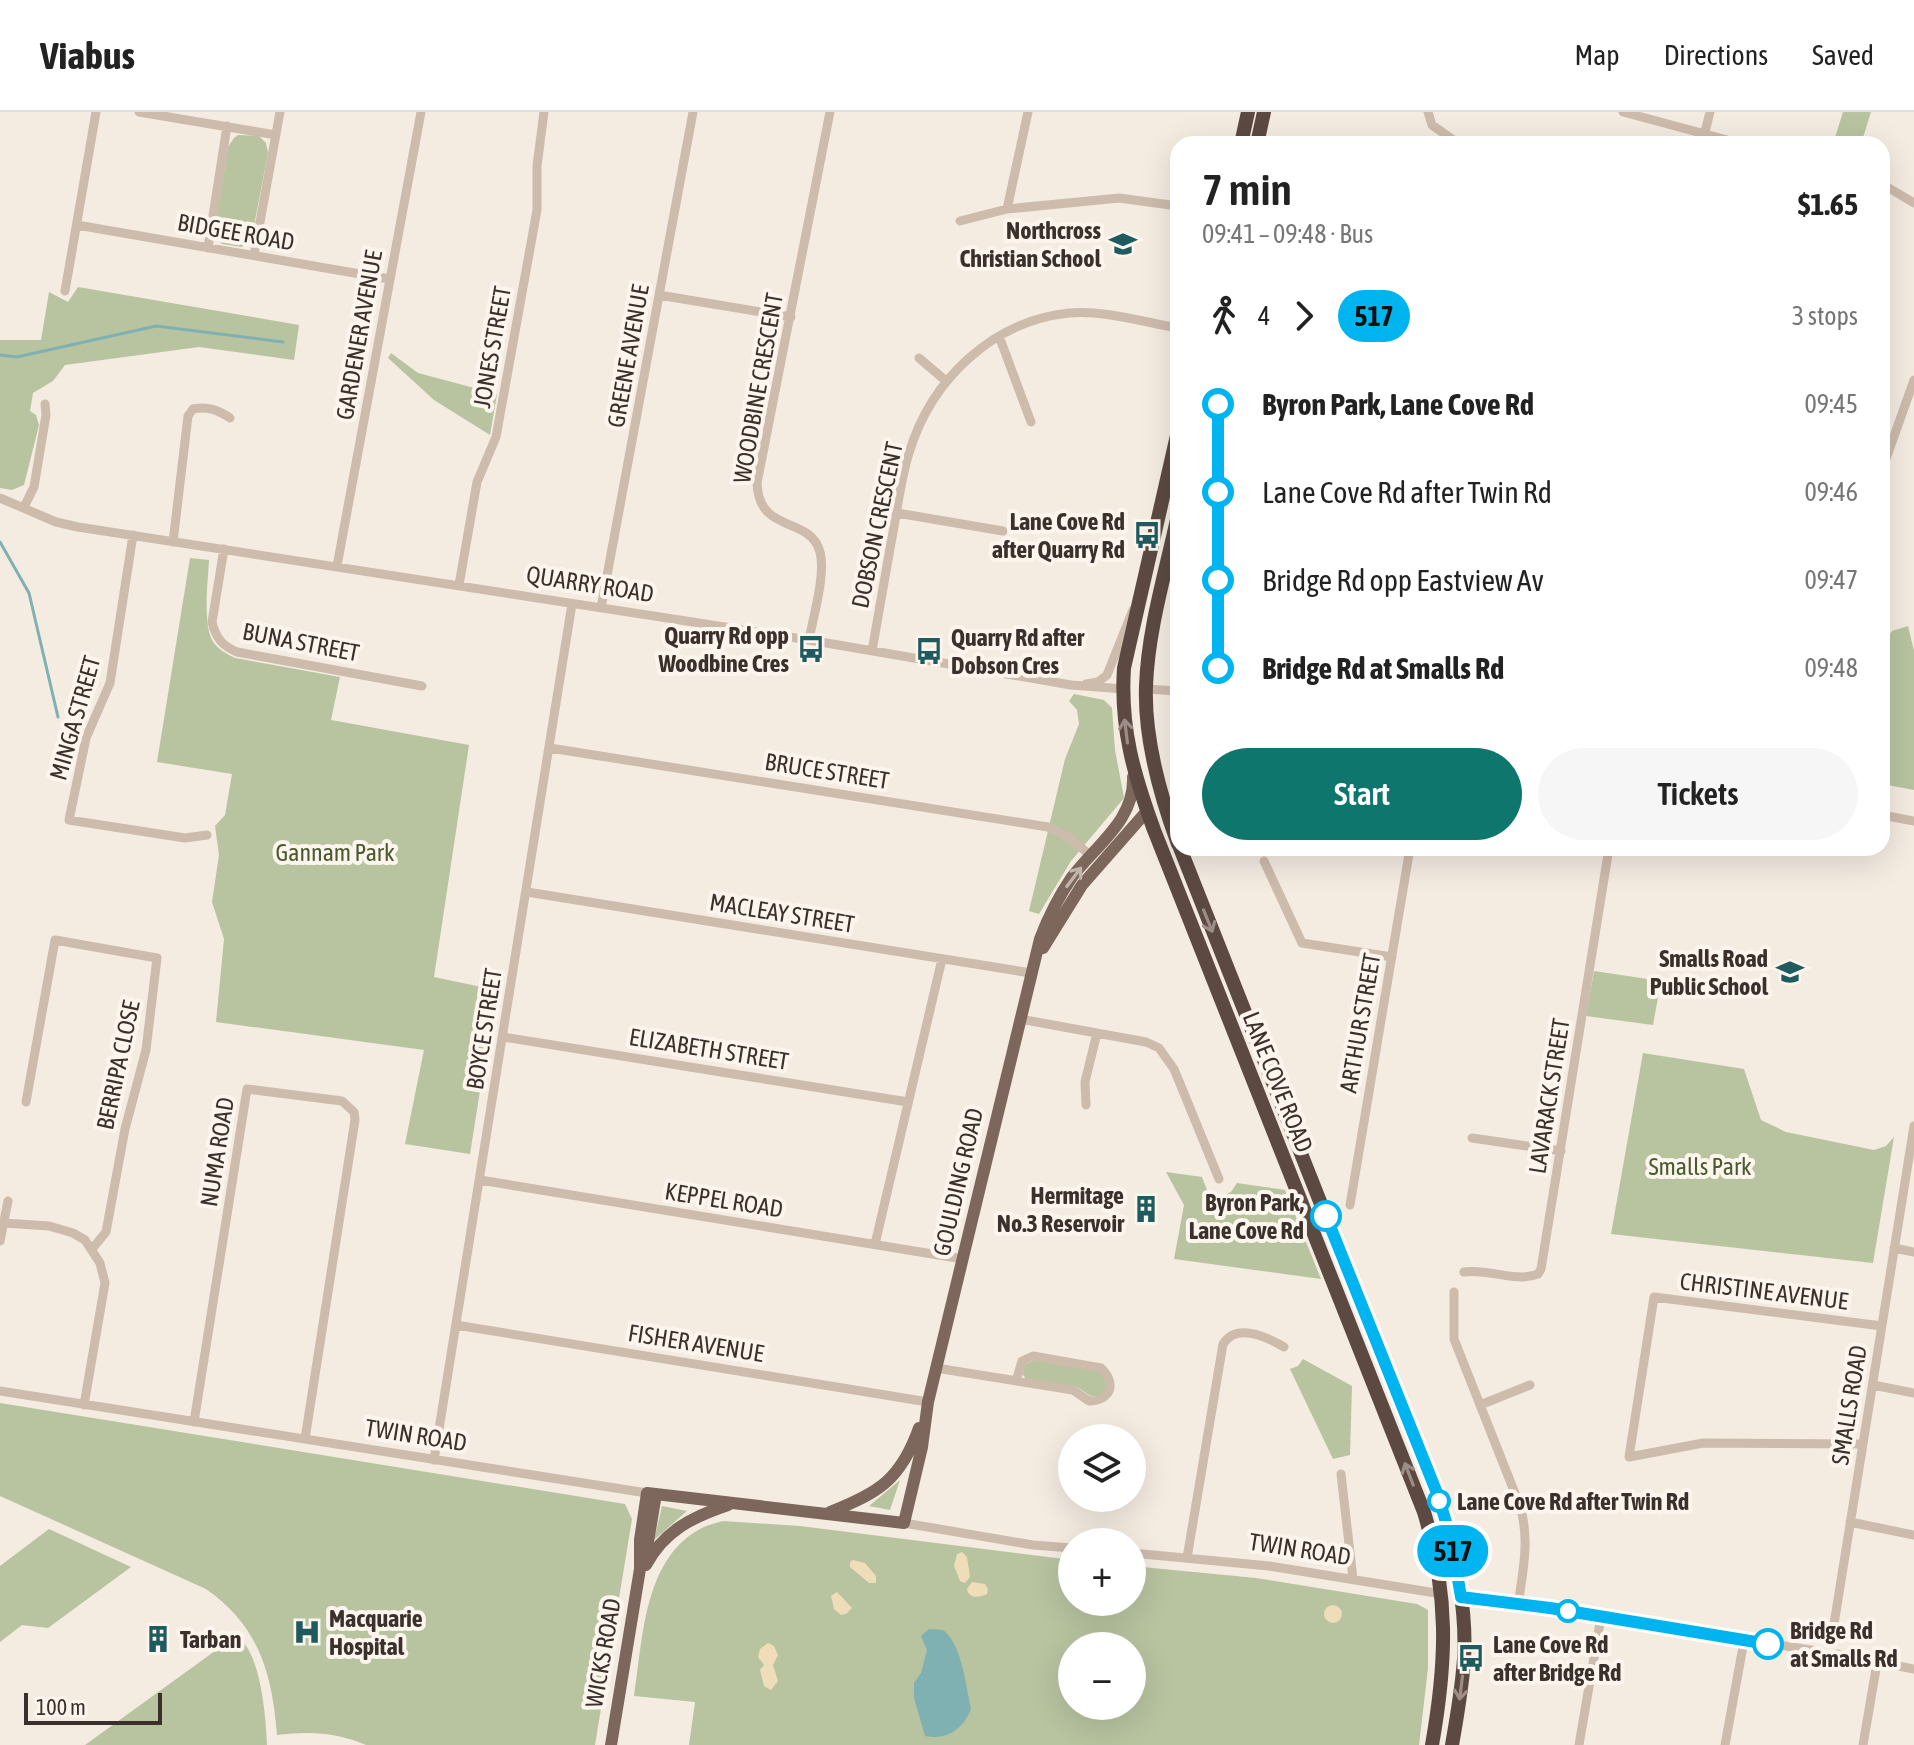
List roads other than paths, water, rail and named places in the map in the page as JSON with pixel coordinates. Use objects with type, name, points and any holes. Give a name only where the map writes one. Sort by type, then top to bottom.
[{"type":"highway","points":[[1243,136],[1248,112]]},
{"type":"highway","points":[[1259,136],[1264,112]]},
{"type":"highway","name":"LANE COVE ROAD","points":[[1170,467],[1124,668],[1126,733],[1133,773],[1424,1512],[1437,1560],[1442,1594],[1443,1665],[1432,1745]]},
{"type":"highway","name":"LANE COVE ROAD","points":[[1170,552],[1153,630],[1146,689],[1152,753],[1170,821]]},
{"type":"highway","name":"QUARRY ROAD","points":[[1124,689],[1146,689]]},
{"type":"highway","points":[[1147,811],[1151,798],[1152,753]]},
{"type":"highway","name":"LANE COVE ROAD","points":[[1183,856],[1437,1493],[1453,1548],[1461,1597],[1464,1658],[1452,1745]]},
{"type":"highway","name":"TWIN ROAD","points":[[1442,1594],[1461,1597]]},
{"type":"main road","name":"GOULDING ROAD","points":[[1095,859],[1132,798],[1133,773]]},
{"type":"main road","name":"GOULDING ROAD","points":[[900,1522],[922,1447],[928,1402],[1031,973],[1051,913],[1073,876],[1147,811]]},
{"type":"main road","name":"GOULDING ROAD","points":[[827,1513],[881,1488],[902,1468],[928,1402]]},
{"type":"main road","points":[[900,1522],[913,1445]]},
{"type":"main road","name":"TWIN ROAD","points":[[651,1494],[900,1522]]},
{"type":"main road","name":"WICKS ROAD","points":[[611,1745],[640,1569],[648,1542],[651,1494]]},
{"type":"main road","points":[[638,1583],[652,1554],[680,1525],[703,1513],[734,1503]]},
{"type":"street","points":[[65,291],[96,112]]},
{"type":"street","points":[[139,112],[276,135]]},
{"type":"street","points":[[254,255],[280,112]]},
{"type":"street","name":"GARDENER AVENUE","points":[[337,566],[421,112]]},
{"type":"street","name":"JONES STREET","points":[[459,585],[477,482],[493,448],[537,210],[537,166],[544,112]]},
{"type":"street","name":"GREENE AVENUE","points":[[601,608],[693,112]]},
{"type":"street","name":"WOODBINE CRESCENT","points":[[809,640],[821,564],[818,547],[807,534],[783,524],[767,512],[762,507],[757,490],[830,112]]},
{"type":"street","points":[[1007,209],[1028,112]]},
{"type":"street","points":[[1428,112],[1432,125],[1448,136]]},
{"type":"street","points":[[1623,112],[1695,136]]},
{"type":"street","points":[[1705,136],[1710,112]]},
{"type":"street","points":[[208,248],[227,126]]},
{"type":"street","points":[[1890,189],[1914,203]]},
{"type":"street","points":[[960,221],[1007,209],[1119,198],[1170,205]]},
{"type":"street","name":"BIDGEE ROAD","points":[[77,225],[389,279]]},
{"type":"street","points":[[659,295],[791,317]]},
{"type":"street","name":"DOBSON CRESCENT","points":[[872,651],[909,454],[916,433],[946,381],[971,356],[999,336],[1030,321],[1070,313],[1091,313],[1170,327]]},
{"type":"street","points":[[999,336],[1031,422]]},
{"type":"street","points":[[919,358],[946,381]]},
{"type":"street","points":[[1890,451],[1910,402],[1914,380]]},
{"type":"street","points":[[24,507],[34,487],[46,415],[45,404]]},
{"type":"street","points":[[173,542],[190,412],[209,408],[230,418]]},
{"type":"street","name":"QUARRY ROAD","points":[[0,498],[56,522],[173,542],[809,640],[1071,685],[1124,689]]},
{"type":"street","points":[[897,513],[1003,531]]},
{"type":"street","name":"MINGA STREET","points":[[133,535],[110,683],[86,738],[69,820],[185,838],[207,835]]},
{"type":"street","name":"BUNA STREET","points":[[224,549],[212,622],[215,633],[226,647],[237,652],[422,686]]},
{"type":"street","points":[[1071,685],[1098,682],[1107,675],[1142,593]]},
{"type":"street","name":"BOYCE STREET","points":[[434,1460],[572,604]]},
{"type":"street","name":"QUARRY ROAD","points":[[1146,689],[1170,690]]},
{"type":"street","name":"BRUCE STREET","points":[[550,748],[1048,827],[1065,834],[1095,859]]},
{"type":"street","points":[[1890,816],[1914,821]]},
{"type":"street","name":"ARTHUR STREET","points":[[1350,1205],[1409,856]]},
{"type":"street","name":"LAVARACK STREET","points":[[1464,1272],[1474,1270],[1526,1277],[1538,1274],[1543,1263],[1608,856]]},
{"type":"street","points":[[1264,861],[1302,943],[1392,957]]},
{"type":"street","name":"MACLEAY STREET","points":[[527,892],[1031,973]]},
{"type":"street","name":"BERRIPA CLOSE","points":[[26,1102],[55,940],[157,958],[146,1050],[125,1129],[106,1232],[92,1249]]},
{"type":"street","points":[[875,1244],[942,959]]},
{"type":"street","points":[[1020,1019],[1146,1042],[1159,1048],[1168,1057],[1219,1179]]},
{"type":"street","points":[[1086,1105],[1085,1082],[1097,1033]]},
{"type":"street","name":"ELIZABETH STREET","points":[[503,1037],[908,1102]]},
{"type":"street","name":"NUMA ROAD","points":[[194,1422],[247,1089],[342,1101],[354,1112],[355,1120],[305,1439]]},
{"type":"street","name":"SMALLS ROAD","points":[[1831,1643],[1914,1127]]},
{"type":"street","points":[[1472,1138],[1561,1151]]},
{"type":"street","name":"KEPPEL ROAD","points":[[480,1180],[963,1259]]},
{"type":"street","points":[[0,1241],[8,1201]]},
{"type":"street","points":[[4,1223],[62,1229],[79,1236],[100,1263],[105,1283],[84,1405]]},
{"type":"street","points":[[1894,1248],[1914,1252]]},
{"type":"street","points":[[1454,1292],[1454,1339],[1525,1524],[1525,1556],[1518,1605]]},
{"type":"street","name":"CHRISTINE AVENUE","points":[[1863,1444],[1703,1443],[1629,1457],[1654,1297],[1882,1326]]},
{"type":"street","name":"FISHER AVENUE","points":[[456,1325],[928,1402]]},
{"type":"street","points":[[1187,1558],[1223,1344],[1227,1338],[1241,1332],[1266,1337],[1284,1347]]},
{"type":"street","points":[[936,1368],[1016,1381],[1073,1390],[1089,1401],[1107,1396],[1111,1387],[1108,1375],[1101,1368],[1033,1356],[1022,1361],[1016,1381]]},
{"type":"street","points":[[1480,1405],[1530,1385]]},
{"type":"street","points":[[1873,1385],[1914,1393]]},
{"type":"street","name":"TWIN ROAD","points":[[0,1391],[651,1494]]},
{"type":"street","points":[[1341,1474],[1353,1579]]},
{"type":"street","name":"TWIN ROAD","points":[[900,1522],[1058,1547]]},
{"type":"street","points":[[1850,1522],[1914,1535]]},
{"type":"street","name":"TWIN ROAD","points":[[1146,1554],[1269,1566],[1442,1594]]},
{"type":"street","points":[[1461,1597],[1817,1651]]},
{"type":"street","points":[[1579,1745],[1601,1617]]},
{"type":"street","points":[[1725,1745],[1744,1641]]},
{"type":"street","points":[[1822,1643],[1831,1643],[1836,1646],[1837,1654],[1827,1662],[1821,1659],[1817,1651],[1822,1643]]},
{"type":"street","points":[[1837,1654],[1914,1669]]},
{"type":"street","points":[[1863,1745],[1877,1663]]},
{"type":"water","points":[[929,1629],[943,1630],[955,1645],[971,1709],[954,1732],[940,1737],[925,1736],[914,1698],[914,1683],[921,1673],[927,1650],[921,1636]]},
{"type":"waterway","points":[[0,355],[17,357],[156,326],[283,342]]},
{"type":"waterway","points":[[0,542],[29,593],[58,717]]},
{"type":"place","name":"Northcross Christian School","points":[[1123,244]]},
{"type":"place","name":"Lane Cove Rd after Quarry Rd","points":[[1147,535]]},
{"type":"place","name":"Quarry Rd opp Woodbine Cres","points":[[811,649]]},
{"type":"place","name":"Quarry Rd after Dobson Cres","points":[[929,651]]},
{"type":"place","name":"Smalls Road Public School","points":[[1790,972]]},
{"type":"place","name":"Hermitage No.3 Reservoir","points":[[1146,1209]]},
{"type":"place","name":"Byron Park, Lane Cove Rd","points":[[1326,1216]]},
{"type":"place","name":"Lane Cove Rd after Twin Rd","points":[[1439,1501]]},
{"type":"place","name":"Macquarie Hospital","points":[[307,1632]]},
{"type":"place","name":"Tarban","points":[[158,1639]]},
{"type":"place","name":"Bridge Rd at Smalls Rd","points":[[1768,1644]]},
{"type":"place","name":"Lane Cove Rd after Bridge Rd","points":[[1471,1658]]},
{"type":"park label","name":"Gannam Park","points":[[335,852]]},
{"type":"park label","name":"Smalls Park","points":[[1700,1166]]}]
